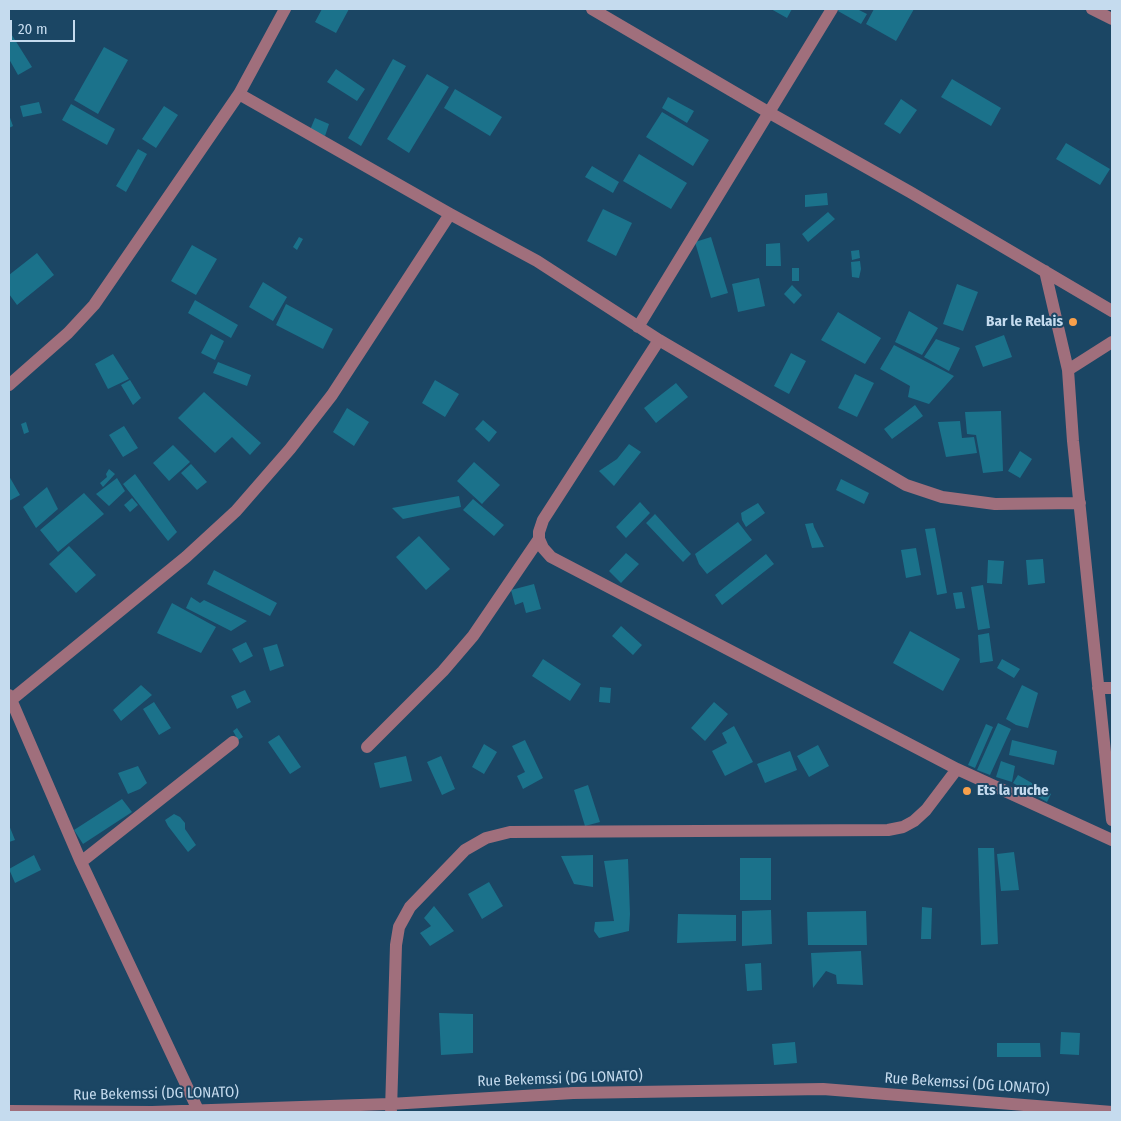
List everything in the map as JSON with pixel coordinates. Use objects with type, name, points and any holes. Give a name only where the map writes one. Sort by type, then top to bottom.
[{"type":"street","points":[[9,385],[68,333],[94,305],[239,94],[285,9]]},
{"type":"street","points":[[592,9],[1112,311]]},
{"type":"street","points":[[638,327],[832,9]]},
{"type":"street","points":[[1092,9],[1112,19]]},
{"type":"street","points":[[239,94],[536,261],[590,294],[658,340],[906,485],[942,497],[995,504],[1080,504]]},
{"type":"street","points":[[198,1110],[81,862],[10,698],[186,557],[236,511],[290,449],[332,395],[450,214]]},
{"type":"street","points":[[1045,271],[1068,370],[1112,820]]},
{"type":"street","points":[[658,340],[543,520],[539,539],[543,548],[551,557],[957,770],[1112,840]]},
{"type":"street","points":[[1068,370],[1112,342]]},
{"type":"street","points":[[367,747],[444,671],[467,643],[539,539]]},
{"type":"street","points":[[1098,688],[1112,688]]},
{"type":"street","points":[[81,862],[233,742]]},
{"type":"street","points":[[391,1108],[396,945],[399,927],[410,907],[465,850],[486,838],[510,832],[888,830],[903,827],[914,821],[926,810],[957,770]]},
{"type":"street","name":"Rue Bekemssi (DG LONATO)","points":[[9,1111],[152,1112],[391,1108],[573,1093],[823,1089],[1112,1112]]},
{"type":"building","points":[[322,9],[349,9],[336,33],[315,22]]},
{"type":"building","points":[[771,9],[792,9],[787,18]]},
{"type":"building","points":[[839,9],[857,9],[867,14],[861,24],[838,11]]},
{"type":"building","points":[[874,9],[914,9],[896,41],[866,24]]},
{"type":"building","points":[[10,32],[32,67],[18,75],[9,59]]},
{"type":"building","points":[[104,47],[128,60],[98,114],[74,100]]},
{"type":"building","points":[[393,59],[406,66],[361,146],[348,138]]},
{"type":"building","points":[[336,69],[365,89],[357,101],[327,82]]},
{"type":"building","points":[[427,74],[449,87],[409,153],[387,139]]},
{"type":"building","points":[[952,79],[1001,108],[991,126],[941,97]]},
{"type":"building","points":[[455,89],[502,117],[490,136],[444,108]]},
{"type":"building","points":[[668,97],[694,111],[687,123],[662,108]]},
{"type":"building","points":[[901,99],[917,110],[900,134],[884,124]]},
{"type":"building","points":[[39,102],[42,113],[23,117],[20,106]]},
{"type":"building","points":[[71,104],[115,129],[107,145],[62,120]]},
{"type":"building","points":[[164,106],[178,115],[156,148],[142,139]]},
{"type":"building","points":[[662,112],[709,140],[693,166],[646,137]]},
{"type":"building","points":[[9,115],[13,126],[9,128]]},
{"type":"building","points":[[315,118],[329,124],[325,136],[310,130]]},
{"type":"building","points":[[1066,143],[1110,169],[1100,185],[1056,159]]},
{"type":"building","points":[[138,149],[147,154],[126,192],[116,186]]},
{"type":"building","points":[[639,154],[687,183],[671,209],[623,181]]},
{"type":"building","points":[[592,166],[619,182],[613,193],[585,177]]},
{"type":"building","points":[[827,193],[828,205],[805,207],[805,195]]},
{"type":"building","points":[[603,209],[632,223],[616,256],[587,241]]},
{"type":"building","points":[[828,212],[835,219],[808,242],[802,234]]},
{"type":"building","points":[[299,237],[303,239],[297,250],[293,247]]},
{"type":"building","points":[[711,237],[728,293],[711,298],[695,242]]},
{"type":"building","points":[[780,243],[781,266],[766,266],[766,244]]},
{"type":"building","points":[[192,245],[217,259],[196,295],[171,281]]},
{"type":"building","points":[[859,250],[860,258],[852,260],[851,251]]},
{"type":"building","points":[[37,253],[54,275],[17,305],[9,294],[9,275]]},
{"type":"building","points":[[860,261],[859,278],[852,277],[851,262]]},
{"type":"building","points":[[792,268],[799,268],[799,281],[792,281]]},
{"type":"building","points":[[759,278],[765,306],[738,312],[732,284]]},
{"type":"building","points":[[263,282],[287,297],[273,321],[249,307]]},
{"type":"building","points":[[957,284],[978,292],[963,331],[943,324]]},
{"type":"building","points":[[792,285],[802,295],[794,304],[784,294]]},
{"type":"building","points":[[195,300],[238,325],[231,338],[188,313]]},
{"type":"building","points":[[286,304],[333,329],[323,349],[276,325]]},
{"type":"building","points":[[909,311],[938,328],[922,355],[895,342]]},
{"type":"building","points":[[838,312],[881,338],[865,364],[821,340]]},
{"type":"building","points":[[211,334],[224,341],[215,360],[201,353]]},
{"type":"building","points":[[1004,335],[1012,357],[983,367],[975,346]]},
{"type":"building","points":[[936,339],[960,348],[949,371],[924,357]]},
{"type":"building","points":[[894,345],[954,376],[929,404],[908,397],[910,386],[880,369]]},
{"type":"building","points":[[791,353],[806,361],[789,394],[774,386]]},
{"type":"building","points":[[113,354],[129,379],[108,389],[95,364]]},
{"type":"building","points":[[218,362],[251,375],[247,386],[213,373]]},
{"type":"building","points":[[855,374],[874,383],[857,417],[838,408]]},
{"type":"building","points":[[130,380],[141,398],[133,405],[121,385]]},
{"type":"building","points":[[435,380],[459,394],[445,417],[422,403]]},
{"type":"building","points":[[676,383],[688,397],[656,423],[644,408]]},
{"type":"building","points":[[204,392],[261,443],[250,455],[232,437],[215,453],[178,418]]},
{"type":"building","points":[[915,405],[923,416],[892,439],[884,429]]},
{"type":"building","points":[[347,408],[369,422],[354,446],[333,432]]},
{"type":"building","points":[[1001,411],[1003,471],[983,473],[976,435],[967,434],[965,412]]},
{"type":"building","points":[[483,420],[497,432],[489,442],[475,429]]},
{"type":"building","points":[[960,421],[962,438],[974,437],[977,453],[946,457],[938,422]]},
{"type":"building","points":[[26,422],[29,432],[24,434],[21,424]]},
{"type":"building","points":[[124,426],[138,448],[123,457],[109,435]]},
{"type":"building","points":[[629,444],[641,452],[614,486],[599,471],[617,459]]},
{"type":"building","points":[[173,445],[190,462],[169,481],[153,463]]},
{"type":"building","points":[[1020,451],[1032,459],[1020,478],[1008,471]]},
{"type":"building","points":[[474,462],[500,485],[482,504],[457,481]]},
{"type":"building","points":[[191,464],[207,482],[197,490],[181,473]]},
{"type":"building","points":[[109,469],[115,474],[103,487],[100,483],[107,477],[106,474]]},
{"type":"building","points":[[135,474],[177,532],[168,541],[123,484]]},
{"type":"building","points":[[9,476],[20,495],[9,501]]},
{"type":"building","points":[[117,478],[125,491],[109,506],[96,494]]},
{"type":"building","points":[[841,479],[869,493],[864,504],[836,490]]},
{"type":"building","points":[[47,487],[58,509],[36,528],[23,507]]},
{"type":"building","points":[[84,493],[104,514],[58,552],[40,530]]},
{"type":"building","points":[[459,496],[461,507],[403,519],[392,508]]},
{"type":"building","points":[[132,498],[138,505],[130,512],[124,505]]},
{"type":"building","points":[[473,499],[504,525],[494,536],[463,510]]},
{"type":"building","points":[[640,502],[650,513],[626,538],[616,527]]},
{"type":"building","points":[[758,503],[765,513],[746,527],[741,513]]},
{"type":"building","points":[[655,514],[691,554],[683,562],[646,523]]},
{"type":"building","points":[[738,522],[752,540],[707,574],[699,564],[695,554]]},
{"type":"building","points":[[813,523],[824,547],[812,548],[805,524]]},
{"type":"building","points":[[935,528],[947,593],[937,595],[925,529]]},
{"type":"building","points":[[419,536],[450,569],[426,590],[396,557]]},
{"type":"building","points":[[69,546],[96,575],[76,593],[49,564]]},
{"type":"building","points":[[916,548],[921,575],[906,578],[901,550]]},
{"type":"building","points":[[626,553],[639,564],[621,583],[609,571]]},
{"type":"building","points":[[766,554],[774,564],[722,605],[715,595]]},
{"type":"building","points":[[1043,559],[1045,583],[1028,585],[1026,560]]},
{"type":"building","points":[[988,560],[1004,561],[1002,584],[987,583]]},
{"type":"building","points":[[214,570],[277,603],[270,616],[207,584]]},
{"type":"building","points":[[534,584],[541,609],[526,613],[523,602],[515,605],[511,590]]},
{"type":"building","points":[[983,585],[990,628],[978,630],[971,587]]},
{"type":"building","points":[[962,592],[965,608],[956,609],[953,593]]},
{"type":"building","points":[[191,597],[200,603],[204,600],[247,621],[231,631],[186,608]]},
{"type":"building","points":[[172,603],[216,627],[201,653],[157,633]]},
{"type":"building","points":[[621,626],[642,645],[633,655],[612,636]]},
{"type":"building","points":[[910,631],[960,659],[943,691],[893,663]]},
{"type":"building","points":[[989,633],[993,661],[980,663],[978,635]]},
{"type":"building","points":[[246,642],[253,656],[240,663],[232,649]]},
{"type":"building","points":[[277,644],[284,666],[270,671],[263,648]]},
{"type":"building","points":[[543,659],[581,684],[570,701],[532,676]]},
{"type":"building","points":[[1002,659],[1020,669],[1014,678],[997,668]]},
{"type":"building","points":[[141,685],[152,695],[121,721],[113,710]]},
{"type":"building","points":[[1022,685],[1038,693],[1028,728],[1016,725],[1006,719]]},
{"type":"building","points":[[600,687],[611,688],[610,703],[599,702]]},
{"type":"building","points":[[245,690],[251,702],[237,709],[231,696]]},
{"type":"building","points":[[154,702],[171,728],[159,735],[143,709]]},
{"type":"building","points":[[714,702],[728,714],[705,741],[691,728]]},
{"type":"building","points":[[998,723],[1011,729],[990,775],[977,770]]},
{"type":"building","points":[[986,724],[993,727],[975,768],[968,765]]},
{"type":"building","points":[[734,726],[753,762],[725,776],[712,751],[727,743],[722,733]]},
{"type":"building","points":[[237,728],[243,737],[238,740],[233,731]]},
{"type":"building","points":[[279,735],[301,767],[290,774],[268,742]]},
{"type":"building","points":[[525,740],[543,778],[523,789],[517,776],[525,772],[512,746]]},
{"type":"building","points":[[1012,740],[1057,751],[1054,765],[1009,755]]},
{"type":"building","points":[[484,744],[497,752],[484,774],[472,767]]},
{"type":"building","points":[[818,745],[829,766],[809,777],[797,756]]},
{"type":"building","points":[[790,751],[797,770],[765,783],[757,764]]},
{"type":"building","points":[[406,756],[412,781],[380,788],[374,763]]},
{"type":"building","points":[[441,756],[455,789],[442,795],[427,762]]},
{"type":"building","points":[[1001,761],[1015,766],[1012,782],[996,777]]},
{"type":"building","points":[[138,766],[147,783],[140,789],[128,794],[118,773]]},
{"type":"building","points":[[1018,775],[1051,794],[1047,802],[1013,783]]},
{"type":"building","points":[[588,785],[600,822],[585,826],[574,790]]},
{"type":"building","points":[[122,799],[132,812],[83,844],[74,830]]},
{"type":"building","points":[[174,814],[185,823],[185,829],[196,845],[188,852],[165,820]]},
{"type":"building","points":[[9,825],[15,840],[9,842]]},
{"type":"building","points":[[978,848],[994,848],[998,944],[981,945]]},
{"type":"building","points":[[1014,852],[1019,890],[1001,891],[997,854]]},
{"type":"building","points":[[34,855],[41,870],[15,883],[9,869]]},
{"type":"building","points":[[593,855],[593,887],[574,884],[561,856]]},
{"type":"building","points":[[740,858],[771,858],[771,900],[740,900]]},
{"type":"building","points":[[628,859],[629,931],[599,938],[594,931],[595,922],[614,921],[604,861]]},
{"type":"building","points":[[489,882],[503,906],[482,919],[468,894]]},
{"type":"building","points":[[434,906],[454,931],[430,946],[420,933],[431,926],[424,918]]},
{"type":"building","points":[[922,907],[932,908],[931,939],[921,939]]},
{"type":"building","points":[[771,910],[772,944],[742,946],[742,911]]},
{"type":"building","points":[[866,911],[867,945],[808,945],[807,912]]},
{"type":"building","points":[[678,914],[736,915],[736,941],[677,943]]},
{"type":"building","points":[[861,951],[863,985],[837,984],[836,975],[826,971],[813,988],[811,953]]},
{"type":"building","points":[[761,963],[762,990],[747,991],[745,964]]},
{"type":"building","points":[[439,1013],[473,1014],[473,1053],[441,1055]]},
{"type":"building","points":[[1061,1032],[1080,1033],[1079,1055],[1060,1054]]},
{"type":"building","points":[[795,1042],[797,1063],[774,1065],[772,1044]]},
{"type":"building","points":[[997,1043],[1040,1043],[1041,1057],[997,1057]]},
{"type":"place","name":"Bar le Relais","points":[[1073,322]]},
{"type":"place","name":"Ets la ruche","points":[[967,791]]}]
